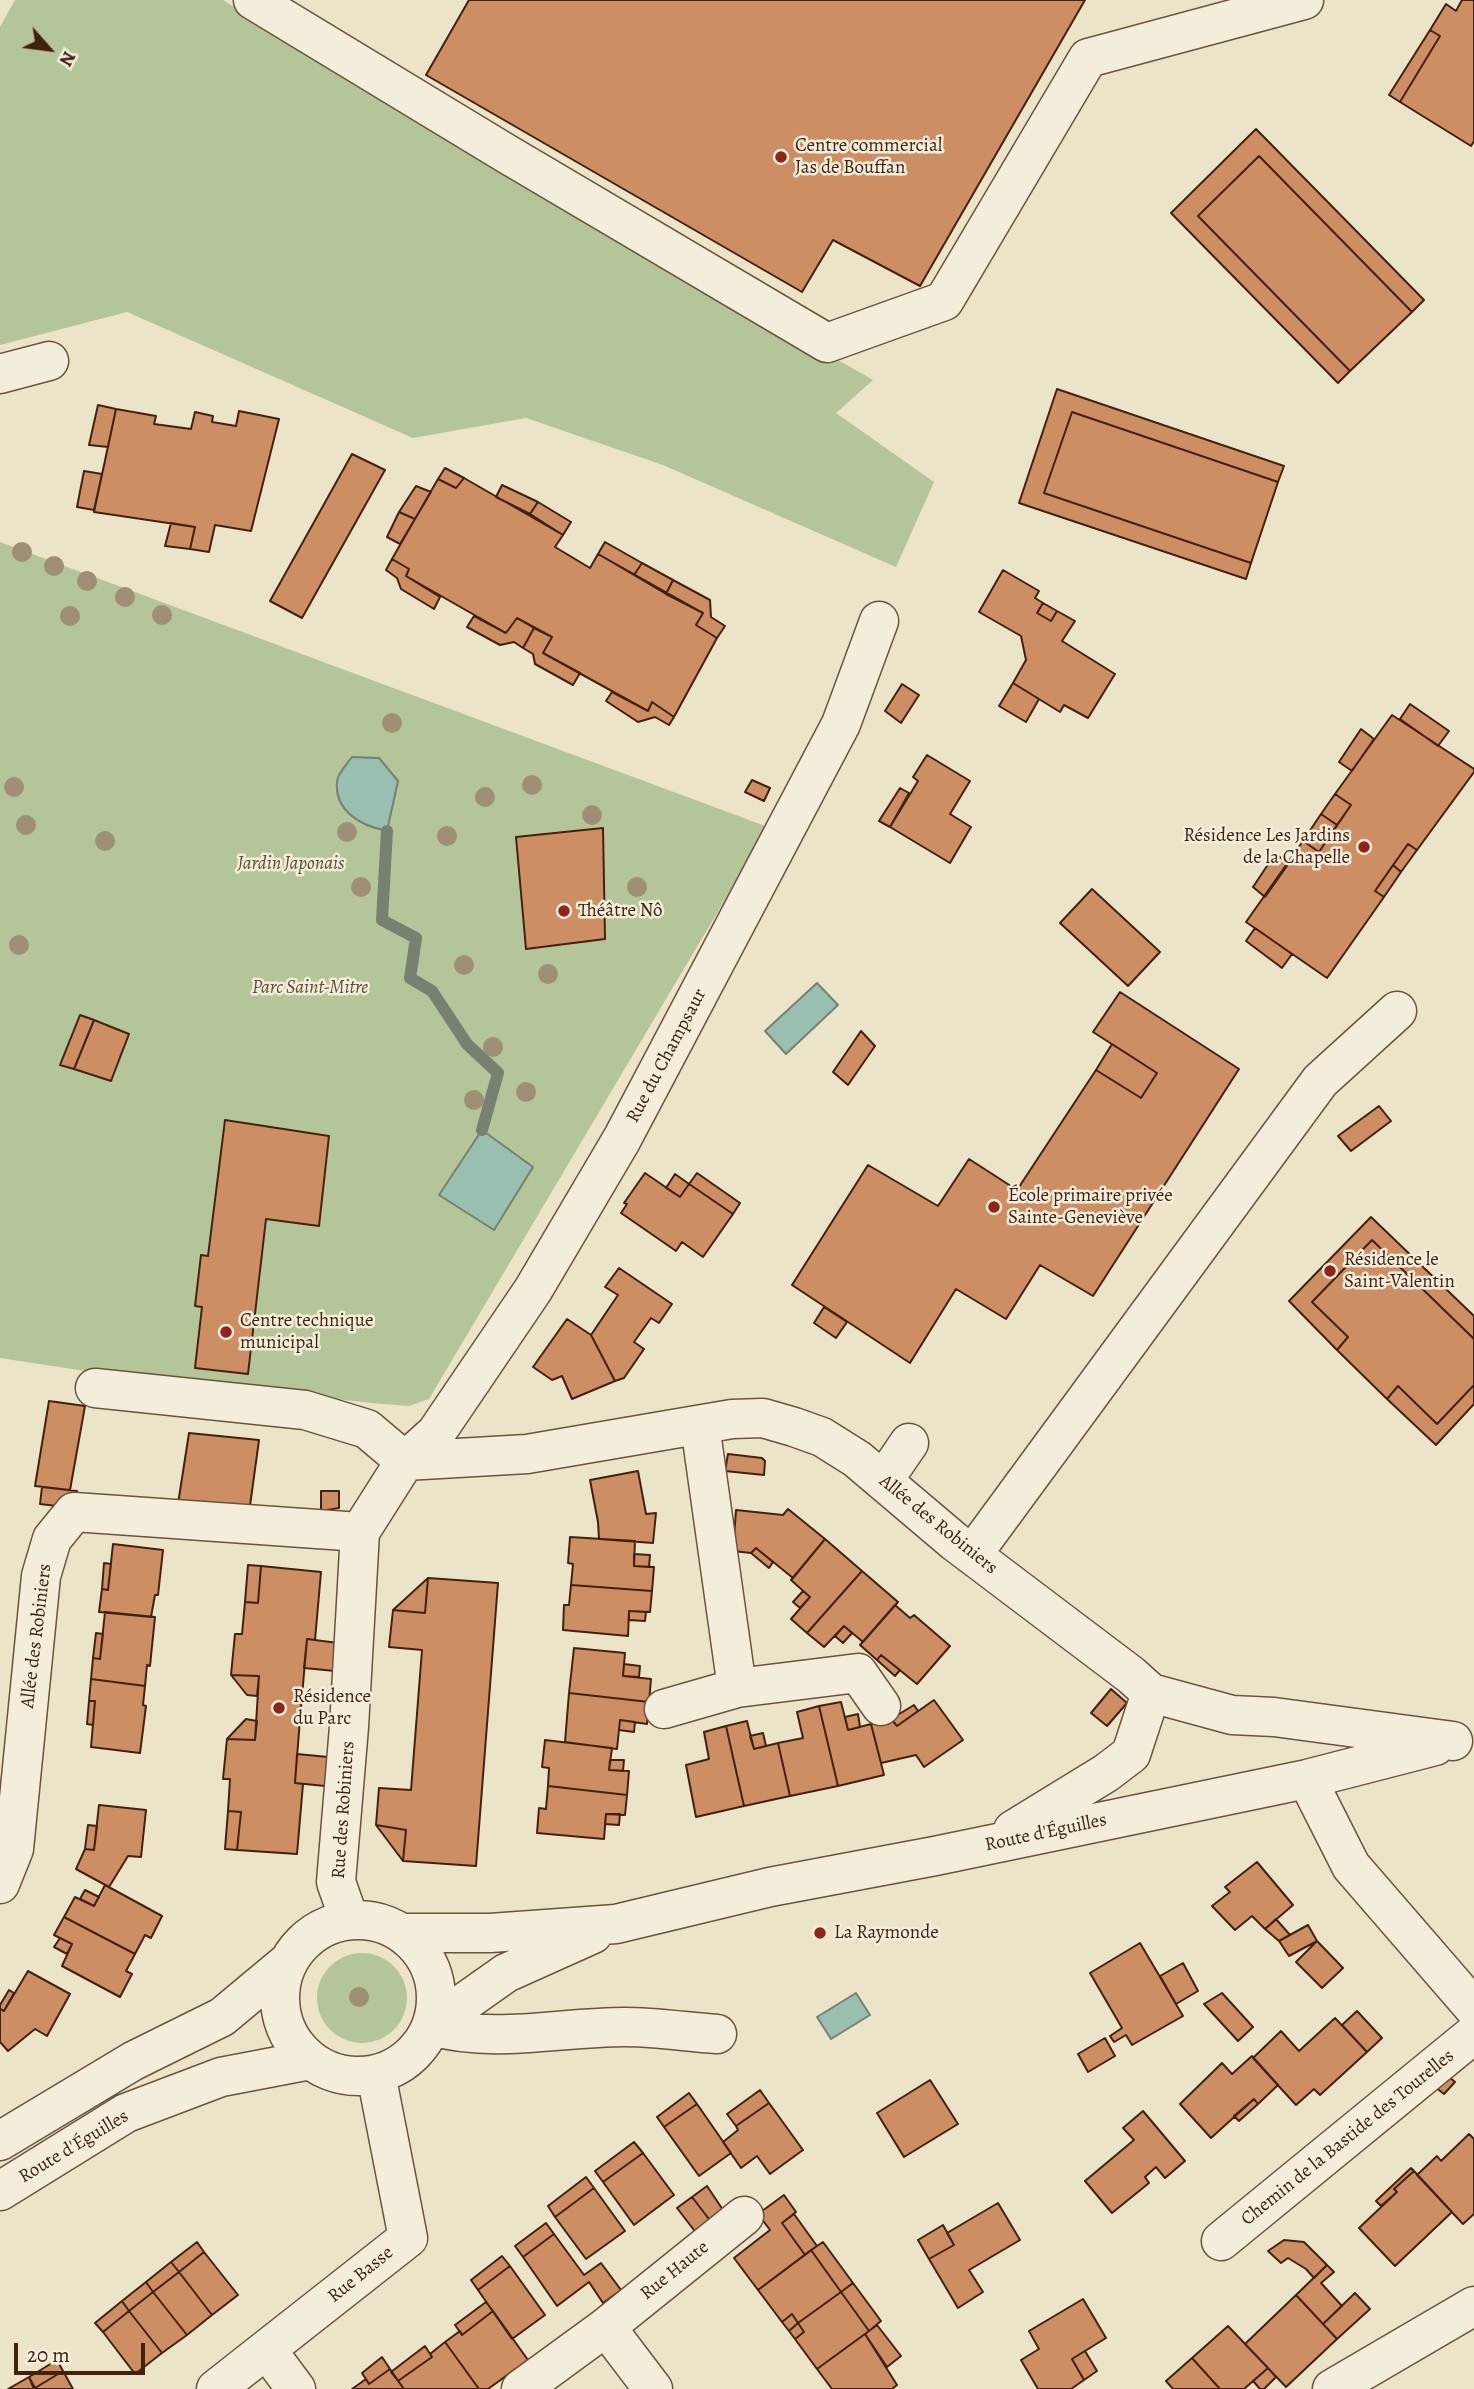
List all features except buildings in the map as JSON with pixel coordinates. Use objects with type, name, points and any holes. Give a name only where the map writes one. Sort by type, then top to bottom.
[{"type":"street","points":[[253,0],[827,343],[944,301],[1088,58],[1304,0]]},
{"type":"street","points":[[0,374],[49,361]]},
{"type":"street","name":"Rue du Champsaur","points":[[405,1461],[436,1433],[533,1290],[622,1139],[841,724],[879,621]]},
{"type":"street","points":[[972,1555],[1320,1081],[1397,1011]]},
{"type":"street","points":[[95,1388],[369,1416],[405,1461]]},
{"type":"street","name":"Allée des Robiniers","points":[[405,1461],[527,1454],[732,1419],[763,1418],[822,1437],[857,1459],[972,1555],[1151,1693],[1232,1715],[1274,1717],[1463,1738]]},
{"type":"street","points":[[700,1425],[737,1688]]},
{"type":"street","points":[[883,1481],[909,1443]]},
{"type":"street","name":"Rue des Robiniers","points":[[349,1919],[336,1882],[349,1727],[360,1532],[405,1461]]},
{"type":"street","name":"Allée des Robiniers","points":[[0,1884],[14,1849],[41,1576],[52,1539],[74,1512],[360,1532]]},
{"type":"street","points":[[664,1709],[737,1688],[858,1673],[881,1706]]},
{"type":"street","points":[[991,1844],[1106,1773],[1131,1754],[1151,1693]]},
{"type":"street","name":"Route d'Éguilles","points":[[402,1933],[490,1933],[616,1924],[770,1887],[1307,1779],[1463,1738]]},
{"type":"street","points":[[1307,1779],[1351,1866],[1474,2008]]},
{"type":"street","points":[[349,1919],[379,1922],[402,1933],[421,1951],[433,1974],[436,2000],[431,2026],[419,2048],[400,2064],[376,2074],[354,2077],[331,2072],[310,2060],[292,2040],[281,2016],[279,1989],[288,1962],[299,1945],[315,1932],[349,1919]]},
{"type":"street","name":"Route d'Éguilles","points":[[431,2026],[506,1973],[616,1924]]},
{"type":"street","points":[[0,2141],[133,2061],[222,2017],[288,1962]]},
{"type":"street","points":[[431,2026],[459,2034],[513,2035],[626,2026],[718,2034]]},
{"type":"street","name":"Chemin de la Bastide des Tourelles","points":[[1221,2241],[1474,2034]]},
{"type":"street","name":"Route d'Éguilles","points":[[0,2191],[126,2113],[221,2077],[310,2060]]},
{"type":"street","name":"Rue Basse","points":[[216,2389],[408,2238],[376,2074]]},
{"type":"street","name":"Rue Haute","points":[[521,2389],[606,2327],[744,2216]]},
{"type":"street","points":[[1332,2389],[1474,2306]]},
{"type":"street","points":[[606,2327],[653,2389]]},
{"type":"street","points":[[267,2350],[296,2389]]},
{"type":"green space","points":[[15,0],[223,0],[378,96],[873,380],[836,413],[934,482],[896,567],[663,465],[526,418],[413,438],[127,312],[0,345],[0,27]]},
{"type":"green space","name":"Parc Saint-Mitre","points":[[0,542],[768,827],[429,1399],[409,1406],[371,1403],[85,1371],[0,1358]]},
{"type":"green space","points":[[362,1953],[379,1956],[394,1966],[404,1981],[407,1998],[404,2015],[394,2030],[379,2040],[362,2043],[345,2040],[330,2030],[320,2015],[317,1998],[320,1981],[330,1966],[345,1956]]},
{"type":"shaded area","points":[[352,757],[379,758],[398,781],[387,831],[359,821],[340,801],[337,781]]},
{"type":"shaded area","points":[[817,983],[838,1005],[786,1054],[765,1031]]},
{"type":"shaded area","points":[[482,1130],[533,1167],[494,1230],[439,1195]]},
{"type":"shaded area","points":[[856,1993],[870,2015],[831,2039],[817,2017]]},
{"type":"waterway","points":[[387,831],[382,920],[416,938],[410,978],[432,991],[467,1044],[498,1073],[482,1130]]},
{"type":"place","name":"Centre commercial Jas de Bouffan","points":[[781,157]]},
{"type":"place","name":"Résidence Les Jardins de la Chapelle","points":[[1364,847]]},
{"type":"place","name":"Théâtre Nô","points":[[564,911]]},
{"type":"place","name":"École primaire privée Sainte-Geneviève","points":[[994,1207]]},
{"type":"place","name":"Résidence le Saint-Valentin","points":[[1330,1271]]},
{"type":"place","name":"Centre technique municipal","points":[[226,1332]]},
{"type":"place","name":"Résidence du Parc","points":[[279,1708]]},
{"type":"place","name":"La Raymonde","points":[[820,1933]]},
{"type":"park label","name":"Jardin Japonais","points":[[291,864]]}]
